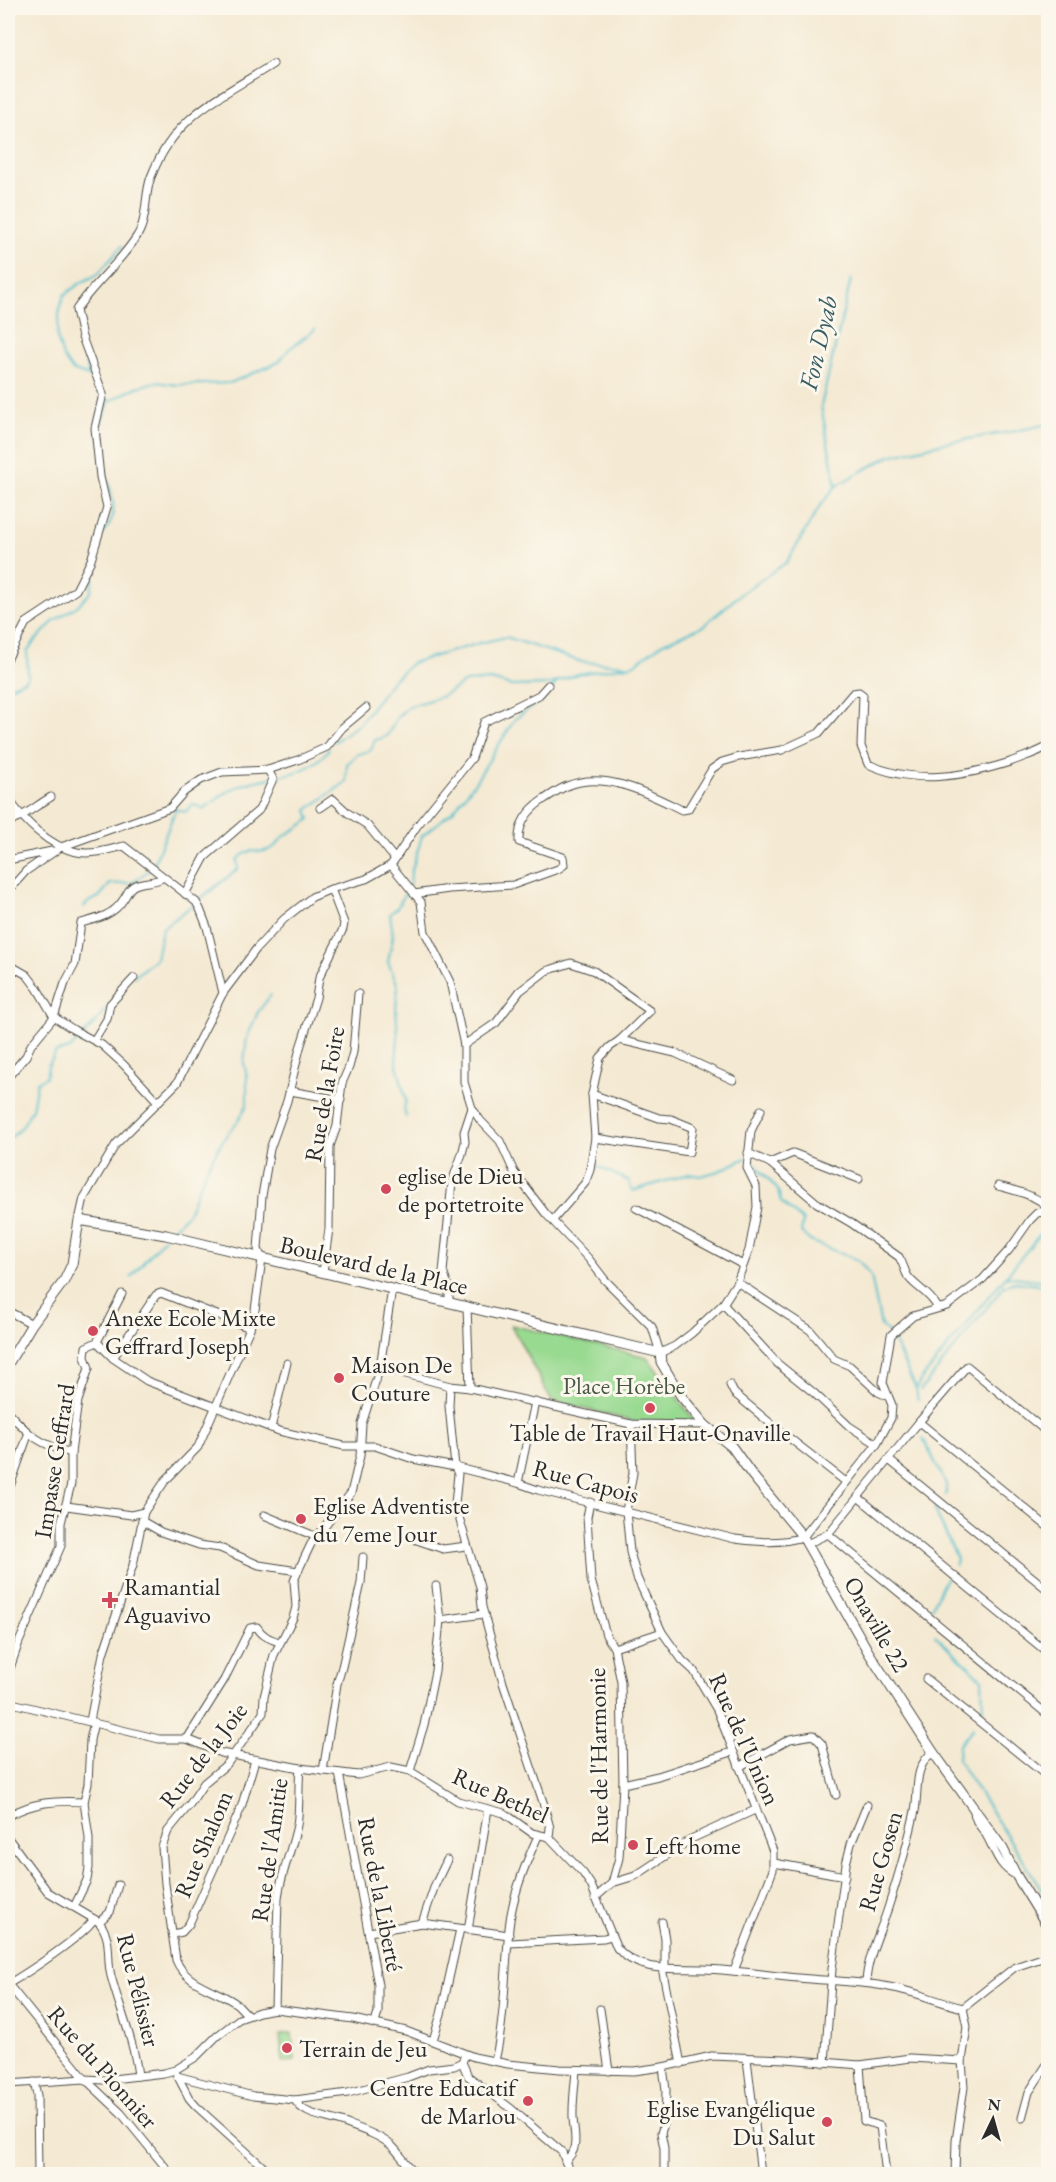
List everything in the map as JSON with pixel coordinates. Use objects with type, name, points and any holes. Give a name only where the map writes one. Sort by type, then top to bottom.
[{"type":"street","points":[[8,658],[26,623],[76,591],[91,560],[107,507],[100,477],[95,428],[103,394],[82,337],[76,310],[89,291],[139,234],[150,179],[166,147],[187,120],[215,99],[273,64]]},
{"type":"street","points":[[8,1364],[32,1324],[64,1281],[72,1264],[84,1198],[116,1144],[177,1083],[223,993],[257,948],[284,919],[312,897],[366,879],[393,862],[417,826],[472,758],[484,722],[539,695],[548,685]]},
{"type":"street","points":[[414,894],[449,889],[513,885],[558,869],[564,865],[563,857],[519,842],[519,830],[525,818],[538,803],[550,795],[568,785],[594,781],[615,783],[682,810],[688,809],[712,770],[723,762],[782,750],[819,733],[853,693],[860,692],[863,695],[861,746],[868,764],[887,773],[935,777],[979,772],[1048,746]]},
{"type":"street","points":[[8,860],[58,849],[170,808],[184,792],[201,780],[222,772],[268,770],[298,760],[327,747],[342,728],[366,708]]},
{"type":"street","points":[[185,894],[206,857],[259,810],[273,779],[268,770]]},
{"type":"street","points":[[8,822],[24,817],[35,806],[51,797]]},
{"type":"street","points":[[8,798],[34,828],[58,849],[102,852],[124,846],[195,902],[207,927],[223,993]]},
{"type":"street","points":[[320,808],[333,800],[366,825],[421,902],[425,932],[450,982],[464,1045],[464,1082],[472,1108],[500,1141],[514,1172],[546,1214],[605,1280],[652,1327],[660,1353],[675,1346],[723,1304],[737,1282],[749,1250],[757,1208],[756,1186],[747,1168],[751,1131],[761,1110]]},
{"type":"street","points":[[8,891],[26,871],[58,849]]},
{"type":"street","points":[[8,1077],[54,1017],[65,983],[75,964],[81,922],[112,912],[123,901],[129,889],[135,885],[158,881],[162,878]]},
{"type":"street","points":[[74,1907],[87,1880],[89,1868],[89,1838],[84,1802],[88,1784],[92,1721],[104,1654],[133,1565],[144,1512],[165,1481],[198,1447],[250,1328],[255,1310],[262,1258],[258,1249],[270,1149],[290,1091],[300,1048],[316,998],[319,978],[343,929],[344,923],[332,889]]},
{"type":"street","points":[[464,1045],[496,1023],[520,991],[541,975],[558,966],[571,963],[594,971],[650,1011],[600,1058],[592,1094],[595,1138],[590,1170],[585,1183],[553,1220]]},
{"type":"street","points":[[8,964],[27,975],[54,1017],[94,1040],[124,1065],[158,1102]]},
{"type":"street","points":[[94,1040],[106,1019],[110,1004],[135,978]]},
{"type":"street","name":"Rue de la Foire","points":[[323,1272],[329,1229],[330,1146],[337,1126],[342,1083],[353,1052],[358,994]]},
{"type":"street","points":[[620,1040],[675,1053],[733,1080]]},
{"type":"street","points":[[290,1091],[341,1100]]},
{"type":"street","points":[[592,1094],[693,1128],[689,1152],[595,1138]]},
{"type":"street","points":[[449,1302],[449,1289],[443,1272],[452,1182],[462,1154],[465,1142],[464,1132],[472,1108]]},
{"type":"street","points":[[748,1153],[770,1162],[817,1203],[851,1223],[899,1257],[907,1276],[933,1298],[938,1308]]},
{"type":"street","points":[[770,1162],[793,1154],[859,1179]]},
{"type":"street","points":[[805,1540],[846,1482],[878,1444],[891,1418],[892,1405],[883,1383],[891,1335],[913,1316],[947,1306],[983,1279],[1009,1250],[1030,1220],[1037,1213],[1048,1210],[1046,1205],[1032,1198],[998,1186]]},
{"type":"street","points":[[636,1208],[743,1265]]},
{"type":"street","name":"Boulevard de la Place","points":[[79,1220],[166,1235],[660,1353]]},
{"type":"street","points":[[737,1282],[810,1330],[834,1359],[850,1366],[879,1392],[887,1396]]},
{"type":"street","name":"Rue de la Joie","points":[[248,2015],[238,2004],[190,1978],[179,1969],[165,1884],[162,1847],[172,1826],[204,1783],[227,1764],[263,1713],[264,1697],[274,1655],[293,1618],[296,1607],[294,1581],[298,1571],[311,1544],[351,1493],[361,1446],[362,1424],[380,1367],[392,1289]]},
{"type":"street","points":[[113,1358],[156,1295],[161,1293],[250,1328]]},
{"type":"street","name":"Impasse Geffrard","points":[[8,1674],[19,1642],[61,1546],[61,1523],[71,1484],[71,1453],[78,1401],[89,1368],[85,1357],[86,1347],[96,1342],[123,1294]]},
{"type":"street","points":[[723,1304],[778,1364],[814,1393],[849,1426],[878,1444]]},
{"type":"street","points":[[467,1307],[470,1388]]},
{"type":"street","points":[[8,1311],[32,1324]]},
{"type":"street","name":"Rue Capois","points":[[96,1342],[113,1358],[147,1381],[270,1428],[344,1446],[375,1446],[413,1459],[456,1467],[735,1539],[761,1542],[789,1541],[805,1540],[828,1534]]},
{"type":"street","name":"Onaville 22","points":[[660,1353],[661,1362],[681,1396],[705,1425],[732,1447],[805,1540],[869,1653],[933,1752],[1003,1849],[1048,1927]]},
{"type":"street","points":[[270,1428],[287,1363]]},
{"type":"street","points":[[1048,1433],[967,1366],[828,1534],[1048,1715]]},
{"type":"street","points":[[380,1367],[450,1386],[470,1388],[631,1424],[705,1425]]},
{"type":"street","points":[[730,1385],[734,1393],[846,1482]]},
{"type":"street","points":[[450,1386],[449,1407],[458,1474],[455,1504],[480,1587],[484,1614],[513,1717],[543,1802],[550,1828],[549,1837]]},
{"type":"street","points":[[518,1483],[535,1402]]},
{"type":"street","points":[[8,1412],[28,1435],[71,1453]]},
{"type":"street","points":[[920,1422],[1048,1527]]},
{"type":"street","name":"Rue de l'Union","points":[[631,1424],[633,1473],[626,1511],[630,1552],[637,1578],[662,1632],[705,1688],[717,1710],[772,1851],[774,1863]]},
{"type":"street","points":[[8,1492],[28,1435]]},
{"type":"street","points":[[889,1460],[1048,1590]]},
{"type":"street","points":[[858,1497],[1048,1653]]},
{"type":"street","name":"Rue de l'Harmonie","points":[[590,1502],[587,1517],[591,1580],[606,1635],[614,1648],[621,1682],[623,1784],[619,1858],[612,1883]]},
{"type":"street","points":[[67,1506],[131,1515],[144,1512]]},
{"type":"street","points":[[264,1515],[317,1537]]},
{"type":"street","points":[[142,1521],[161,1532],[199,1545],[220,1548],[259,1565],[298,1571]]},
{"type":"street","points":[[411,1538],[443,1549],[467,1546]]},
{"type":"street","points":[[323,1771],[337,1684],[362,1583],[363,1557]]},
{"type":"street","points":[[410,1771],[424,1725],[434,1679],[440,1620],[436,1586]]},
{"type":"street","points":[[440,1620],[484,1614]]},
{"type":"street","points":[[188,1739],[224,1680],[250,1628],[257,1627],[260,1633],[279,1642]]},
{"type":"street","points":[[614,1648],[662,1632]]},
{"type":"street","points":[[926,1679],[1048,1777]]},
{"type":"street","name":"Rue Bethel","points":[[8,1702],[159,1738],[188,1739],[221,1753],[300,1768],[358,1774],[391,1767],[410,1771],[458,1801],[504,1812],[538,1836],[549,1837],[583,1873],[591,1885],[611,1936],[624,1957],[645,1966],[734,1971],[866,1983],[902,1990],[963,2008]]},
{"type":"street","points":[[739,1767],[790,1739],[813,1735],[822,1744],[836,1795]]},
{"type":"street","points":[[623,1784],[658,1776],[732,1752]]},
{"type":"street","name":"Rue Gosen","points":[[866,1983],[869,1962],[888,1907],[914,1813],[918,1774],[924,1759],[933,1752]]},
{"type":"street","name":"Rue Shalom","points":[[173,1934],[182,1932],[189,1924],[241,1808],[255,1760]]},
{"type":"street","name":"Rue de l'Amitie","points":[[275,2009],[278,1892],[297,1825],[300,1805],[300,1768]]},
{"type":"street","name":"Rue de la Liberté","points":[[339,1773],[378,1985],[378,2013],[375,2023]]},
{"type":"street","points":[[8,1816],[26,1807],[44,1802],[84,1802]]},
{"type":"street","points":[[825,2063],[831,1981],[845,1876],[851,1844],[867,1805]]},
{"type":"street","points":[[468,1930],[488,1809]]},
{"type":"street","points":[[595,1898],[612,1883],[635,1876],[691,1839],[755,1810]]},
{"type":"street","points":[[495,2061],[509,1939],[518,1888],[538,1836]]},
{"type":"street","points":[[8,1838],[48,1892],[97,1921],[36,1967],[8,1984]]},
{"type":"street","points":[[422,1923],[435,1885],[447,1860]]},
{"type":"street","points":[[734,1971],[765,1893],[774,1863],[845,1876]]},
{"type":"street","name":"Rue Pélissier","points":[[118,1885],[110,1912],[97,1921],[108,1937],[110,1974],[135,2053],[138,2076]]},
{"type":"street","points":[[662,1922],[665,1939],[664,1968],[681,2064]]},
{"type":"street","points":[[369,1932],[422,1923],[509,1939],[611,1936]]},
{"type":"street","points":[[433,2040],[460,1929]]},
{"type":"street","points":[[955,2175],[956,2142],[964,2087],[962,2061],[967,2027],[963,2008],[1015,1967],[1048,1956]]},
{"type":"street","name":"Rue du Pionnier","points":[[8,1984],[85,2079],[122,2113],[171,2175]]},
{"type":"street","points":[[176,2073],[230,2025],[248,2015],[275,2009],[329,2014],[375,2023],[433,2040],[463,2058],[576,2070],[609,2071],[663,2067],[712,2056],[860,2065],[910,2058],[962,2061]]},
{"type":"street","points":[[600,2009],[609,2071]]},
{"type":"street","points":[[8,2084],[104,2080],[176,2073],[253,2096],[296,2100],[348,2093],[429,2069],[454,2066],[463,2058]]},
{"type":"street","points":[[463,2058],[468,2076],[562,2152],[570,2175]]},
{"type":"street","points":[[747,2059],[761,2175]]},
{"type":"street","points":[[1022,2118],[1029,2092],[1048,2063]]},
{"type":"street","points":[[860,2065],[864,2121],[880,2126],[886,2175]]},
{"type":"street","points":[[663,2067],[666,2099],[665,2121],[661,2133],[664,2148],[664,2175]]},
{"type":"street","points":[[565,2161],[571,2157],[576,2143],[573,2113],[576,2070]]},
{"type":"street","points":[[176,2073],[189,2098],[196,2106],[271,2175]]},
{"type":"street","points":[[34,2082],[37,2095],[38,2175]]},
{"type":"street","points":[[296,2100],[298,2105],[308,2112],[337,2120],[384,2141],[393,2147],[417,2175]]},
{"type":"green space","name":"Place Horèbe","points":[[511,1325],[647,1357],[697,1424],[639,1423],[551,1400]]},
{"type":"green space","name":"Terrain de Jeu","points":[[292,2033],[295,2061],[283,2062],[280,2035]]},
{"type":"waterway","points":[[98,386],[89,376],[72,370],[63,357],[57,337],[60,307],[64,295],[97,275],[122,246]]},
{"type":"waterway","name":"Fon Dyab","points":[[836,486],[821,406],[851,279]]},
{"type":"waterway","points":[[80,316],[96,290]]},
{"type":"waterway","points":[[110,401],[137,387],[156,382],[177,385],[230,383],[279,362],[288,350],[315,329]]},
{"type":"waterway","points":[[83,350],[89,376]]},
{"type":"waterway","points":[[99,437],[102,419],[110,401],[105,396]]},
{"type":"waterway","points":[[134,977],[156,958],[162,929],[238,869],[237,860],[242,855],[271,849],[283,837],[310,819],[307,810],[346,782],[347,764],[356,755],[371,750],[375,740],[387,736],[396,719],[407,707],[443,696],[465,682],[491,680],[511,686],[548,685],[578,674],[633,665],[663,643],[703,626],[743,592],[787,562],[820,506],[836,486],[890,456],[944,443],[1048,424]]},
{"type":"waterway","points":[[101,461],[113,501],[113,510],[109,525],[101,537]]},
{"type":"waterway","points":[[8,688],[25,680],[28,676],[27,652],[34,642],[54,621],[77,606],[91,592],[97,551]]},
{"type":"waterway","points":[[334,742],[359,724],[393,680],[412,663],[480,643],[506,637],[582,662],[626,665]]},
{"type":"waterway","points":[[410,884],[422,836],[454,810],[476,781],[515,719],[544,698],[557,682]]},
{"type":"waterway","points":[[84,907],[88,902],[99,897],[110,884],[132,883],[152,868],[176,809],[186,812],[193,804],[204,809],[235,788],[251,782],[287,775],[309,766],[329,749]]},
{"type":"waterway","points":[[406,1117],[404,1109],[406,1100],[396,1061],[398,986],[388,962],[393,936],[390,914],[397,908],[408,889]]},
{"type":"waterway","points":[[168,1234],[188,1213],[207,1168],[247,1105],[247,1077],[244,1063],[247,1037],[258,1012],[271,995]]},
{"type":"waterway","points":[[8,1140],[22,1127],[32,1109],[37,1082],[46,1077],[48,1066],[56,1052],[70,1049],[106,1009]]},
{"type":"waterway","points":[[595,1165],[629,1181],[632,1191],[689,1174],[700,1176],[719,1171],[746,1158]]},
{"type":"waterway","points":[[750,1159],[778,1190],[781,1202],[803,1221],[801,1232],[810,1241],[858,1260],[871,1276],[881,1326],[890,1334]]},
{"type":"waterway","points":[[917,1388],[920,1381],[1042,1232]]},
{"type":"waterway","points":[[131,1277],[164,1238]]},
{"type":"waterway","points":[[1005,1276],[1048,1281]]},
{"type":"waterway","points":[[921,1390],[1004,1286],[1015,1282],[1048,1286]]},
{"type":"waterway","points":[[893,1339],[916,1389],[918,1400]]},
{"type":"waterway","points":[[923,1438],[946,1484],[946,1495]]},
{"type":"waterway","points":[[935,1507],[957,1559],[955,1566]]},
{"type":"waterway","points":[[931,1608],[946,1578]]},
{"type":"waterway","points":[[935,1635],[982,1679],[983,1713]]},
{"type":"waterway","points":[[973,1728],[959,1745],[958,1760],[1048,1899]]},
{"type":"place","name":"eglise de Dieu de portetroite","points":[[386,1189]]},
{"type":"place","name":"Anexe Ecole Mixte Geffrard Joseph","points":[[93,1331]]},
{"type":"place","name":"Maison De Couture","points":[[339,1378]]},
{"type":"place","name":"Table de Travail Haut-Onaville","points":[[650,1408]]},
{"type":"place","name":"Eglise Adventiste du 7eme Jour","points":[[301,1519]]},
{"type":"place","name":"Ramantial Aguavivo","points":[[110,1600]]},
{"type":"place","name":"Left home","points":[[633,1845]]},
{"type":"place","name":"Terrain de Jeu","points":[[287,2048]]},
{"type":"place","name":"Centre Educatif de Marlou","points":[[528,2101]]},
{"type":"place","name":"Eglise Evangélique Du Salut","points":[[827,2122]]}]
